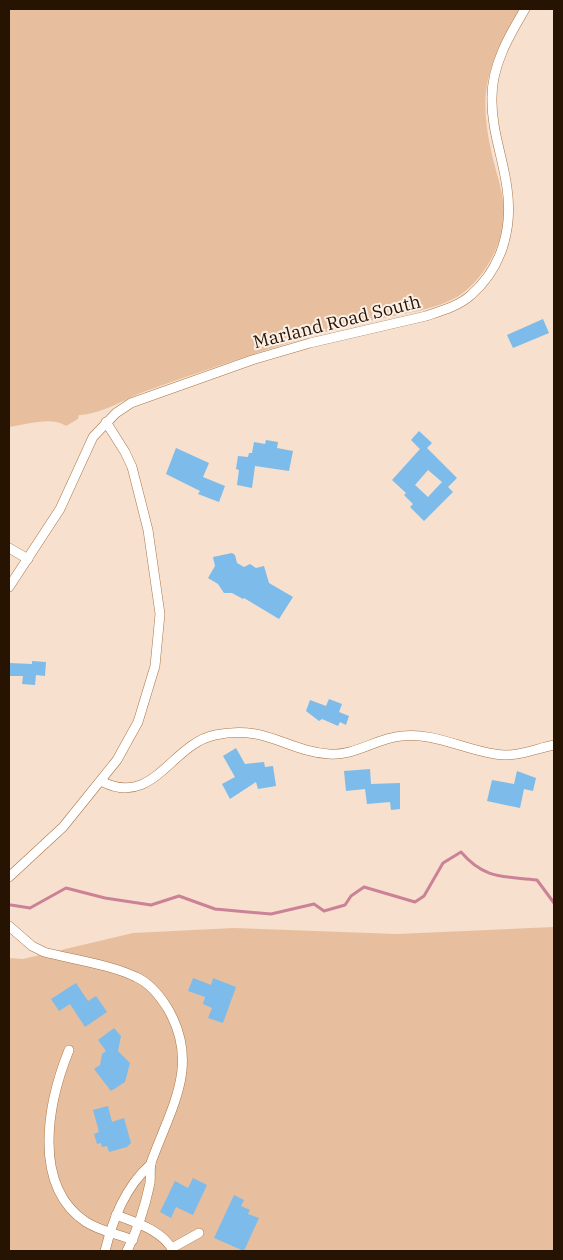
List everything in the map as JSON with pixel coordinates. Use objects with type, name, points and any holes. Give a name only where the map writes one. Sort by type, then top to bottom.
[{"type":"street","name":"Marland Road South","points":[[9,587],[60,509],[92,437],[106,422],[131,403],[252,360],[310,343],[426,316],[444,310],[470,296],[493,269],[505,240],[509,223],[507,186],[492,116],[492,84],[501,54],[525,9]]},
{"type":"street","points":[[11,872],[62,827],[102,781],[127,743],[138,722],[155,666],[160,614],[148,530],[137,480],[125,452],[106,422]]},
{"type":"street","points":[[9,548],[28,559]]},
{"type":"street","points":[[102,781],[114,788],[124,789],[136,786],[164,772],[178,755],[194,743],[214,735],[238,731],[269,736],[318,753],[330,754],[352,753],[401,736],[415,735],[507,756],[554,745]]},
{"type":"street","points":[[9,926],[32,946],[44,952],[136,976],[163,1000],[178,1031],[184,1050],[184,1064],[180,1084],[150,1164],[150,1180],[139,1224],[127,1251]]},
{"type":"street","points":[[69,1050],[61,1069],[51,1112],[50,1146],[52,1169],[59,1191],[66,1204],[87,1222],[133,1240]]},
{"type":"street","points":[[105,1251],[109,1232],[116,1215],[138,1175],[150,1164]]},
{"type":"street","points":[[116,1215],[139,1224],[158,1235],[172,1250],[200,1232]]},
{"type":"shaded area","points":[[9,9],[520,9],[508,30],[492,66],[486,100],[489,139],[504,210],[501,236],[493,256],[481,275],[466,291],[441,304],[423,310],[341,328],[258,353],[146,391],[105,409],[79,415],[78,419],[66,426],[46,421],[9,427]]},
{"type":"shaded area","points":[[554,927],[554,1251],[9,1251],[9,958],[23,959],[133,933],[234,928],[397,934]]},
{"type":"building","points":[[543,319],[549,333],[513,348],[507,335]]},
{"type":"building","points":[[419,431],[432,443],[427,448],[457,478],[448,487],[453,492],[424,521],[410,507],[413,504],[404,495],[406,493],[392,480],[420,449],[411,440]],"holes":[[[428,470],[442,482],[428,497],[415,485]]]},
{"type":"building","points":[[266,440],[278,442],[277,448],[293,451],[289,471],[255,466],[252,488],[237,485],[239,470],[236,469],[238,456],[248,457],[249,453],[252,453],[254,442],[265,444]]},
{"type":"building","points":[[176,448],[209,463],[203,477],[225,486],[219,502],[198,494],[200,491],[166,474]]},
{"type":"building","points":[[232,553],[235,555],[237,563],[244,567],[250,564],[256,568],[264,566],[269,583],[293,597],[279,619],[244,598],[232,593],[224,593],[218,584],[208,578],[215,566],[213,557]]},
{"type":"building","points":[[32,661],[46,662],[45,676],[36,675],[35,685],[22,684],[23,676],[9,676],[9,663],[32,664]]},
{"type":"building","points":[[329,699],[342,704],[339,712],[349,716],[346,725],[340,722],[338,726],[322,719],[319,721],[306,711],[310,700],[326,706]]},
{"type":"building","points":[[236,748],[245,764],[264,762],[265,767],[273,766],[276,786],[258,789],[256,782],[230,799],[222,784],[235,777],[223,756]]},
{"type":"building","points":[[370,769],[371,784],[400,783],[400,809],[391,810],[390,802],[367,804],[365,789],[346,791],[344,771]]},
{"type":"building","points":[[517,771],[536,778],[533,791],[524,789],[520,808],[487,801],[492,780],[514,784]]},
{"type":"building","points":[[193,978],[211,985],[213,978],[236,987],[223,1023],[208,1018],[212,1008],[203,1004],[205,997],[188,991]]},
{"type":"building","points":[[76,983],[88,1001],[96,996],[107,1012],[85,1027],[70,1004],[59,1011],[51,999]]},
{"type":"building","points":[[114,1028],[121,1036],[118,1051],[130,1063],[125,1082],[111,1091],[94,1069],[100,1065],[102,1054],[106,1051],[98,1040]]},
{"type":"building","points":[[108,1106],[112,1122],[124,1118],[131,1143],[127,1147],[109,1152],[107,1146],[102,1147],[101,1143],[97,1144],[94,1134],[99,1132],[93,1110]]},
{"type":"building","points":[[193,1178],[207,1185],[193,1215],[176,1207],[171,1218],[160,1212],[175,1181],[188,1188]]},
{"type":"building","points":[[234,1195],[244,1200],[241,1206],[250,1210],[248,1214],[259,1218],[244,1251],[214,1238]]},
{"type":"waterway","points":[[11,905],[30,908],[66,888],[105,898],[151,905],[179,896],[215,909],[271,914],[314,904],[324,911],[345,905],[351,896],[364,887],[415,902],[424,896],[443,863],[461,852],[478,868],[487,872],[505,877],[537,880],[554,903]]}]
